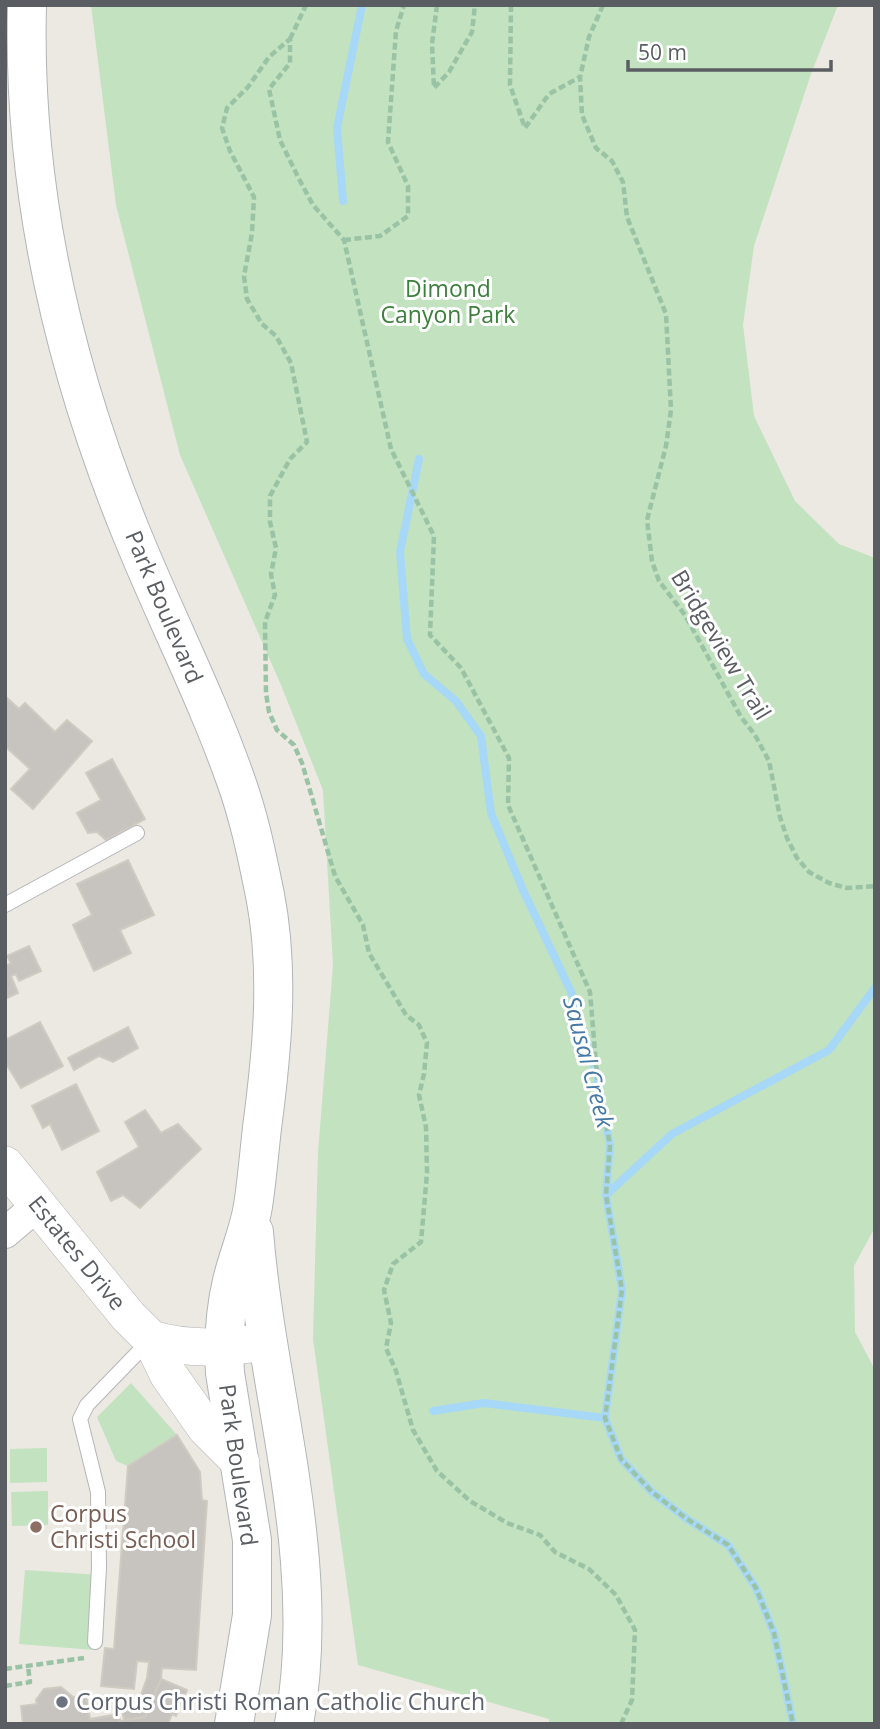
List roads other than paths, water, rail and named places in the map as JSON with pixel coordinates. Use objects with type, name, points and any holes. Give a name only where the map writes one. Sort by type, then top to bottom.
[{"type":"main road","name":"Park Boulevard","points":[[27,5],[32,139],[46,254],[91,425],[134,538],[236,781],[266,900],[272,961],[273,1020],[253,1209],[232,1283],[223,1348],[252,1540],[252,1615],[234,1724]]},
{"type":"main road","name":"Park Boulevard","points":[[253,1209],[267,1342],[292,1485],[300,1560],[303,1627],[300,1689],[294,1724]]},
{"type":"street","name":"Estates Drive","points":[[5,1165],[128,1316],[151,1339],[169,1374],[206,1428],[241,1463]]},
{"type":"street","points":[[5,1233],[38,1205]]},
{"type":"street","points":[[151,1339],[223,1348],[267,1342]]},
{"type":"lane","points":[[5,905],[137,833]]},
{"type":"lane","points":[[95,1642],[99,1567],[97,1492],[80,1419],[87,1405],[151,1339]]},
{"type":"waterway","name":"Sausal Creek","points":[[343,201],[337,128],[362,5]]},
{"type":"waterway","name":"Sausal Creek","points":[[419,459],[400,552],[407,639],[424,674],[456,701],[481,736],[491,813],[523,890],[572,994],[597,1076],[610,1145],[606,1195],[622,1290],[605,1418],[621,1459],[652,1492],[687,1519],[728,1545],[756,1588],[774,1633],[793,1724]]},
{"type":"waterway","points":[[606,1195],[672,1134],[829,1050],[875,988]]},
{"type":"waterway","points":[[433,1411],[484,1403],[605,1418]]},
{"type":"place","name":"Corpus Christi School","points":[[36,1527]]},
{"type":"place","name":"Corpus Christi Roman Catholic Church","points":[[62,1702]]},
{"type":"park label","name":"Dimond Canyon Park","points":[[448,302]]}]
